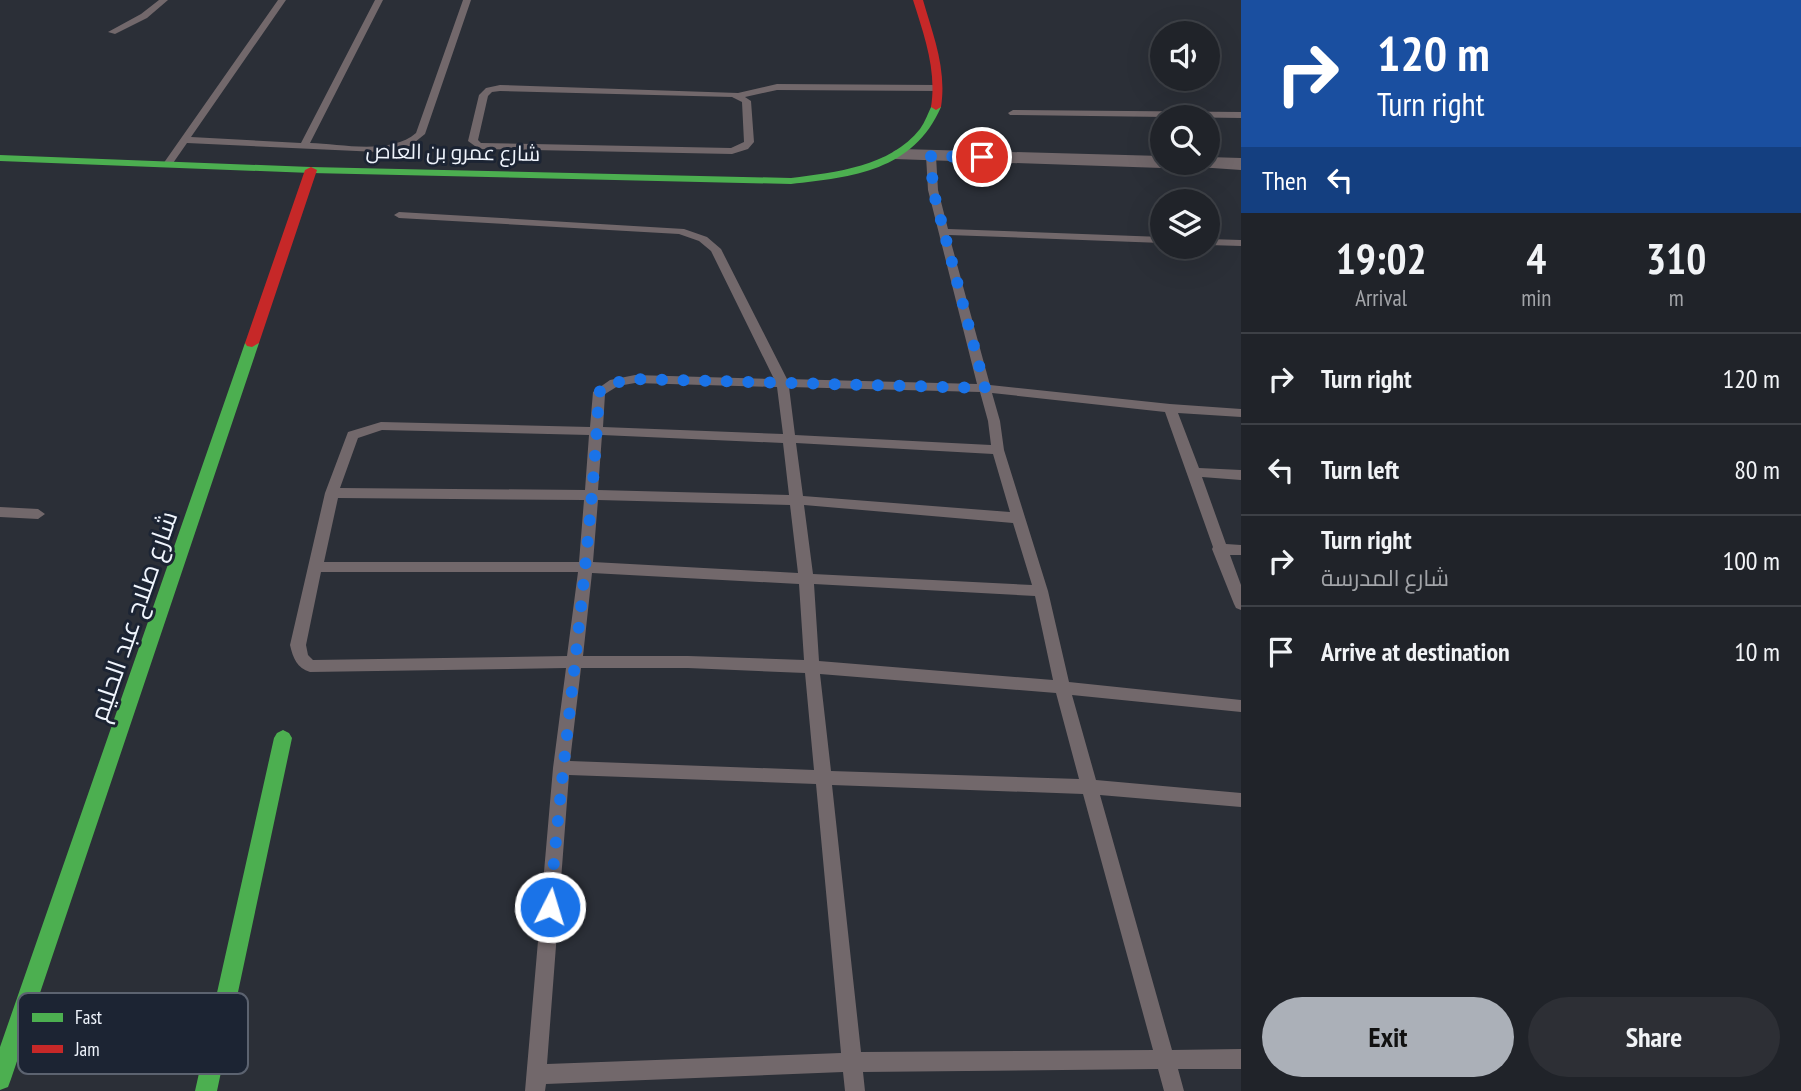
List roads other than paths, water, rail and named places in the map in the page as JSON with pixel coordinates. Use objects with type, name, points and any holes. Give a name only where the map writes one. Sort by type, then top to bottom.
[{"type":"street","points":[[901,155],[928,126],[939,95],[918,0]]},
{"type":"street","points":[[901,155],[1150,162]]},
{"type":"street","name":"شارع عمرو بن العاص","points":[[0,158],[312,170],[792,181],[833,177],[870,168],[901,155]]},
{"type":"street","points":[[1220,163],[1241,164]]},
{"type":"street","name":"شارع صلاح عبد الحليم","points":[[30,993],[312,170]]},
{"type":"street","points":[[227,993],[283,738]]},
{"type":"street","name":"شارع صلاح عبد الحليم","points":[[0,1079],[18,1027]]},
{"type":"lane","points":[[112,32],[144,16],[164,0]]},
{"type":"lane","points":[[168,164],[282,0]]},
{"type":"lane","points":[[304,146],[379,0]]},
{"type":"lane","points":[[185,140],[387,149],[405,145],[417,138],[467,0]]},
{"type":"lane","points":[[740,95],[746,102],[749,142],[737,151],[485,146],[473,141],[484,95],[494,89],[713,92],[740,95],[777,87],[938,89]]},
{"type":"lane","points":[[1013,113],[1241,115]]},
{"type":"lane","points":[[931,156],[933,190],[994,421],[998,450],[1041,591],[1062,687],[1174,1091]]},
{"type":"lane","points":[[399,215],[680,231],[703,239],[716,249],[783,384],[806,579],[812,667],[855,1091]]},
{"type":"lane","points":[[944,232],[1150,240]]},
{"type":"lane","points":[[1220,242],[1241,243]]},
{"type":"lane","points":[[1241,413],[985,388],[635,379],[614,383],[599,392],[586,567],[561,768],[535,1083],[852,1062],[1241,1059]]},
{"type":"lane","points":[[1170,408],[1196,472],[1219,549],[1241,604]]},
{"type":"lane","points":[[998,450],[788,437],[597,430],[380,426],[365,429],[353,435],[332,493],[298,645],[301,659],[310,667],[573,662],[812,667],[1062,687],[1241,706]]},
{"type":"lane","points":[[1196,472],[1241,475]]},
{"type":"lane","points":[[332,493],[796,500],[1018,517]]},
{"type":"lane","points":[[0,512],[38,514]]},
{"type":"lane","points":[[1219,549],[1241,550]]},
{"type":"lane","points":[[314,566],[586,567],[1041,591]]},
{"type":"lane","points":[[561,768],[1090,787],[1241,800]]}]
